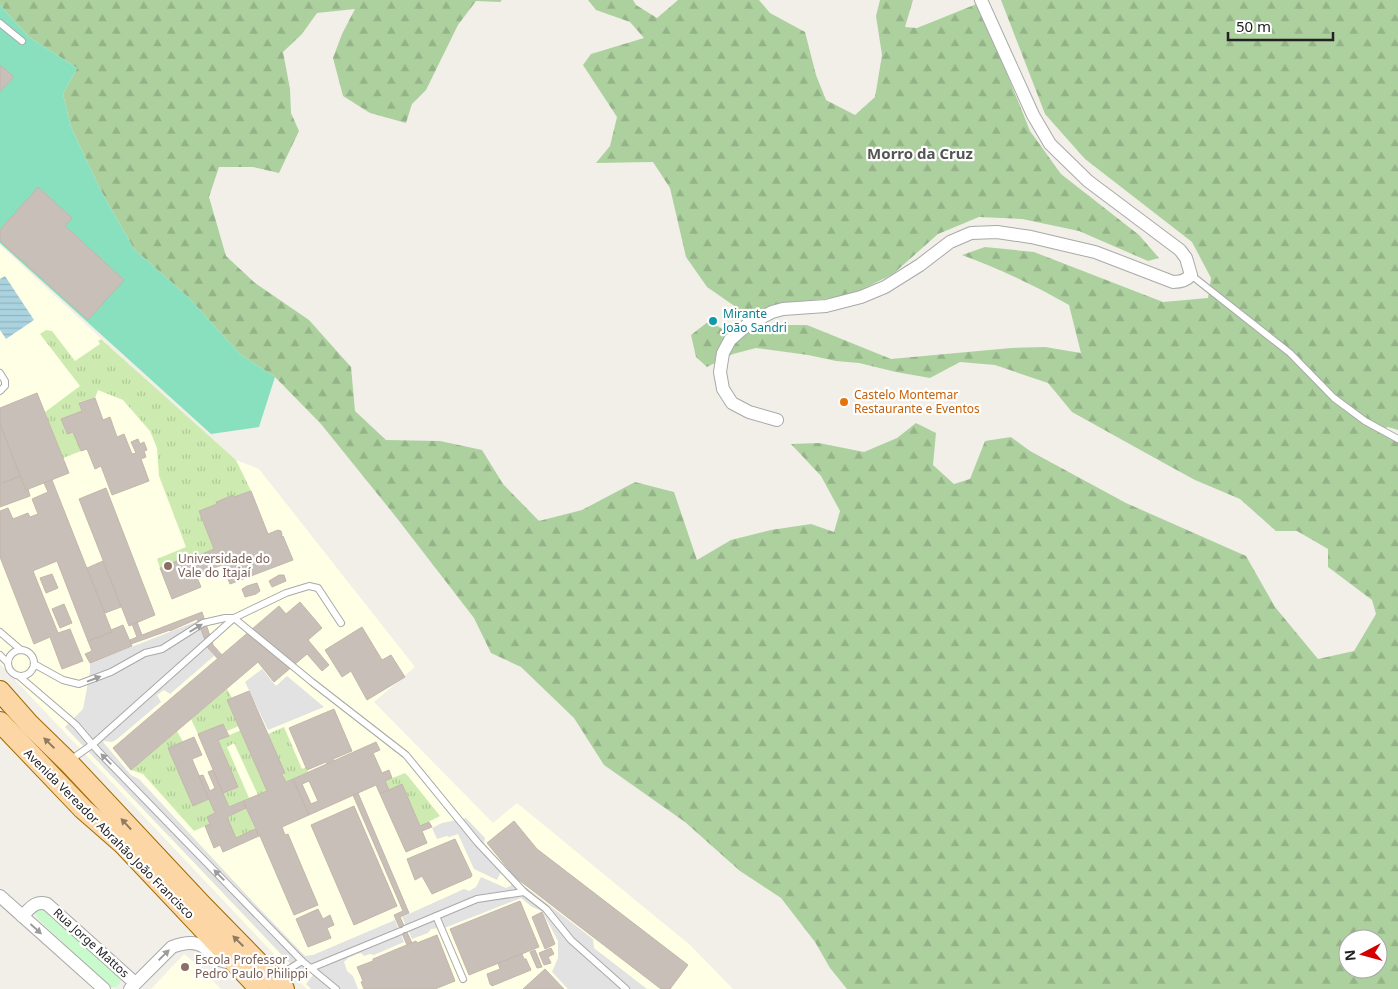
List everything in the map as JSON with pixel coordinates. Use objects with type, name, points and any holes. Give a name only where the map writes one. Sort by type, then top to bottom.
[{"type":"main road","points":[[0,691],[25,719],[1,725]]},
{"type":"main road","name":"Avenida Vereador Abrahão João Francisco","points":[[25,719],[68,762],[201,904],[274,987]]},
{"type":"main road","name":"Avenida Vereador Abrahão João Francisco","points":[[1,725],[83,809],[123,844],[236,964],[274,987]]},
{"type":"street","points":[[777,420],[749,412],[732,403],[723,389],[720,372],[723,353],[730,340],[746,325],[772,312],[783,309],[826,306],[861,297],[885,287],[920,266],[950,242],[971,233],[998,232],[1032,237],[1095,252],[1173,282],[1181,282],[1191,275],[1186,258],[1180,250],[1088,181],[1050,144],[1033,115],[981,0]]},
{"type":"street","name":"Rua Jorge Mattos","points":[[0,896],[104,989]]},
{"type":"street","name":"Rua Jorge Mattos","points":[[22,916],[35,903],[47,904],[132,986]]},
{"type":"street","points":[[132,986],[172,947],[180,944],[196,944],[204,947],[212,956],[219,960],[236,964]]},
{"type":"lane","points":[[0,23],[22,41]]},
{"type":"lane","points":[[1191,275],[1290,354],[1334,398],[1365,421],[1398,439]]},
{"type":"lane","points":[[0,373],[5,381],[2,389]]},
{"type":"lane","points":[[68,762],[93,744],[234,618],[286,593],[309,586],[318,588],[341,623]]},
{"type":"lane","points":[[0,632],[22,650],[31,654],[34,664],[63,680],[79,684],[112,672],[145,653],[162,649],[203,624],[225,618],[234,618],[406,755],[478,843],[524,892],[546,908],[570,940],[626,989]]},
{"type":"lane","points":[[7,662],[12,653],[22,650]]},
{"type":"lane","points":[[0,655],[7,662],[11,672],[20,676],[76,725],[302,961],[336,989]]},
{"type":"lane","points":[[20,676],[29,673],[34,664]]},
{"type":"lane","points":[[311,968],[477,899],[524,892]]},
{"type":"lane","points":[[436,916],[463,979]]},
{"type":"lane","points":[[274,987],[286,971],[302,961]]},
{"type":"shaded area","name":"Universidade do Vale do Itajaí","points":[[0,245],[236,460],[259,469],[415,667],[374,702],[493,823],[517,803],[690,945],[733,989],[307,989],[0,664]]},
{"type":"shaded area","points":[[198,621],[208,647],[214,656],[170,694],[164,690],[157,695],[161,702],[116,740],[103,742],[131,775],[139,779],[305,956],[313,955],[395,920],[404,942],[374,955],[364,956],[361,953],[357,954],[344,962],[347,971],[353,976],[358,989],[311,989],[306,984],[313,975],[309,971],[298,972],[65,727],[83,709],[90,663]]},
{"type":"shaded area","points":[[262,669],[276,686],[287,676],[324,707],[268,730],[245,682]]},
{"type":"shaded area","points":[[466,818],[485,838],[484,843],[514,878],[593,939],[594,948],[647,989],[568,989],[552,972],[558,958],[558,941],[542,911],[532,907],[521,898],[447,927],[431,929],[428,933],[412,939],[402,917],[464,889],[469,891],[476,887],[481,877],[506,888],[512,885],[501,872],[497,880],[474,869],[458,834],[437,839],[432,828],[442,823]]},
{"type":"shaded area","name":"Escola Professor Pedro Paulo Philippi","points":[[184,954],[194,962],[221,989],[151,989]]},
{"type":"green space","points":[[0,0],[502,0],[500,2],[476,1],[458,25],[426,90],[412,104],[406,123],[370,113],[343,96],[333,58],[342,34],[355,9],[317,13],[302,34],[283,52],[290,89],[291,113],[299,131],[279,173],[253,167],[219,167],[209,197],[226,256],[255,283],[309,320],[351,367],[355,411],[386,440],[440,441],[482,450],[503,484],[539,521],[582,510],[635,482],[674,492],[697,560],[731,540],[771,530],[811,524],[834,532],[840,511],[821,476],[791,444],[819,443],[864,452],[897,438],[916,423],[936,433],[933,465],[954,484],[970,479],[985,441],[1011,437],[1030,451],[1126,503],[1246,556],[1275,607],[1318,659],[1354,651],[1376,614],[1372,600],[1328,567],[1328,549],[1297,531],[1276,531],[1240,499],[1195,480],[1072,412],[1048,383],[995,365],[960,362],[930,378],[859,363],[756,348],[733,354],[707,367],[696,357],[691,335],[709,321],[724,330],[755,334],[778,325],[807,325],[891,359],[1011,348],[1045,347],[1081,353],[1069,305],[1017,278],[962,255],[985,247],[1034,252],[1163,302],[1208,298],[1211,278],[1192,242],[1085,159],[1045,114],[1001,0],[1398,0],[1398,430],[1388,427],[1379,431],[1398,441],[1398,989],[847,989],[830,968],[815,942],[781,898],[740,871],[685,822],[604,765],[574,718],[521,667],[491,653],[474,618],[321,424],[275,377],[240,354],[188,297],[134,249],[100,189],[71,127],[63,94],[77,68],[29,37],[0,5]]},
{"type":"green space","points":[[588,0],[633,0],[636,5],[657,18],[678,0],[759,0],[770,13],[805,32],[816,75],[826,100],[855,115],[875,97],[882,55],[876,16],[880,0],[913,0],[905,27],[917,28],[979,3],[1030,131],[1061,174],[1139,235],[1159,258],[1148,261],[1079,231],[1022,219],[979,217],[938,234],[893,274],[849,296],[790,303],[746,314],[707,287],[686,257],[670,188],[653,162],[596,163],[610,146],[617,117],[583,65],[591,54],[644,38],[630,22],[596,10]]},
{"type":"green space","points":[[0,5],[29,37],[77,68],[63,94],[71,127],[100,189],[134,249],[188,297],[240,354],[275,377],[259,427],[211,434],[0,243]]},
{"type":"green space","points":[[46,330],[52,331],[75,361],[100,344],[98,341],[101,339],[236,460],[251,491],[217,501],[217,504],[199,511],[214,549],[160,568],[157,559],[186,547],[159,476],[157,448],[150,431],[123,400],[98,390],[95,398],[79,402],[82,411],[61,419],[66,434],[73,432],[81,451],[63,458],[45,412],[80,386],[40,334]]},
{"type":"green space","points":[[227,689],[232,698],[239,726],[227,731],[223,724],[198,734],[191,719]]},
{"type":"green space","points":[[284,727],[302,769],[306,767],[308,772],[286,782],[268,734]]},
{"type":"green space","points":[[241,730],[267,791],[258,795],[234,743],[227,747],[249,798],[229,807],[223,793],[238,787],[218,740]]},
{"type":"green space","points":[[177,731],[183,742],[169,748],[193,806],[209,799],[215,813],[208,817],[210,824],[194,831],[143,774],[131,770]]},
{"type":"green space","points":[[405,773],[440,816],[420,826],[402,785],[389,790],[385,781]]},
{"type":"green space","points":[[246,808],[255,829],[236,838],[227,817]]},
{"type":"green space","points":[[43,906],[121,978],[120,983],[116,987],[110,987],[37,918],[35,911]]},
{"type":"water","points":[[5,276],[34,320],[6,339],[0,330],[0,279]]},
{"type":"building","points":[[0,65],[14,77],[0,92]]},
{"type":"building","points":[[38,187],[72,218],[65,226],[124,280],[88,320],[0,241],[0,230]]},
{"type":"building","points":[[37,393],[69,473],[26,490],[0,424],[0,408]]},
{"type":"building","points":[[95,398],[103,420],[110,417],[117,437],[124,434],[132,454],[136,453],[131,442],[138,439],[140,444],[144,442],[147,450],[144,451],[146,457],[141,459],[149,481],[112,495],[101,466],[95,469],[87,449],[81,451],[73,432],[67,434],[61,419],[82,411],[79,403]]},
{"type":"building","points":[[0,424],[20,476],[0,484]]},
{"type":"building","points":[[20,476],[30,496],[0,507],[0,484]]},
{"type":"building","points":[[52,480],[112,632],[88,641],[57,561],[33,571],[58,633],[70,629],[83,661],[62,669],[50,637],[34,644],[0,557],[0,511],[8,508],[13,519],[28,513],[30,517],[38,514],[32,499],[48,492],[44,483]]},
{"type":"building","points":[[106,488],[155,615],[129,626],[79,499]]},
{"type":"building","points":[[251,491],[268,534],[278,530],[281,531],[281,537],[283,536],[293,560],[230,584],[222,565],[196,575],[201,587],[172,599],[160,568],[189,556],[190,559],[214,549],[199,511],[233,495],[234,497]]},
{"type":"building","points":[[103,561],[121,607],[105,613],[87,568]]},
{"type":"building","points":[[52,574],[58,588],[46,593],[40,578]]},
{"type":"building","points":[[279,575],[284,575],[286,581],[272,587],[269,581]]},
{"type":"building","points":[[257,583],[260,591],[245,597],[242,589]]},
{"type":"building","points":[[300,602],[322,628],[308,640],[329,665],[322,671],[307,654],[274,682],[258,662],[131,770],[113,748],[279,606],[286,614]]},
{"type":"building","points":[[64,604],[72,623],[60,628],[52,609]]},
{"type":"building","points":[[202,612],[213,645],[222,655],[218,659],[208,648],[197,619],[170,631],[131,644],[130,640],[137,637],[132,624],[137,622],[142,635]]},
{"type":"building","points":[[123,625],[132,646],[90,663],[85,654],[92,651],[88,641],[112,632],[111,630]]},
{"type":"building","points":[[362,627],[382,660],[391,655],[405,677],[367,700],[351,671],[342,677],[325,650]]},
{"type":"building","points":[[249,691],[285,773],[282,774],[286,782],[293,779],[309,815],[282,827],[285,835],[288,834],[318,905],[294,915],[243,801],[267,791],[227,700]]},
{"type":"building","points":[[334,709],[352,751],[333,759],[334,761],[327,764],[326,762],[307,770],[289,728]]},
{"type":"building","points":[[223,724],[229,736],[218,740],[238,787],[223,793],[198,734]]},
{"type":"building","points":[[194,737],[202,755],[192,759],[209,799],[193,806],[168,748]]},
{"type":"building","points":[[376,742],[380,750],[373,753],[382,773],[389,770],[392,778],[385,781],[389,790],[380,794],[376,785],[309,815],[293,779]],"holes":[[[309,781],[318,801],[311,804],[302,784]]]},
{"type":"building","points":[[213,770],[229,807],[243,801],[246,808],[227,817],[236,838],[255,829],[259,836],[223,852],[220,845],[214,848],[205,826],[210,824],[207,817],[215,813],[199,776],[203,775],[210,791],[215,788],[208,772]]},
{"type":"building","points":[[402,784],[420,826],[429,822],[432,827],[422,831],[427,843],[406,852],[380,794]]},
{"type":"building","points":[[358,793],[409,913],[400,917],[412,943],[407,945],[394,915],[403,911],[353,795]]},
{"type":"building","points":[[354,806],[397,906],[354,925],[311,825]]},
{"type":"building","points":[[514,821],[537,849],[688,965],[670,989],[661,989],[515,877],[487,843]]},
{"type":"building","points":[[455,839],[472,875],[432,894],[422,876],[415,880],[407,859]]},
{"type":"building","points":[[520,901],[539,947],[469,975],[450,929]]},
{"type":"building","points":[[318,909],[323,919],[330,915],[334,925],[327,928],[331,938],[308,947],[296,919]]},
{"type":"building","points":[[542,912],[555,944],[545,949],[532,917]]},
{"type":"building","points":[[437,935],[455,981],[435,989],[364,989],[357,967],[416,941],[417,943]]},
{"type":"building","points":[[551,948],[554,954],[548,957],[551,963],[544,965],[539,953]]},
{"type":"building","points":[[535,950],[542,967],[537,968],[530,952]]},
{"type":"building","points":[[522,954],[531,970],[492,986],[490,984],[487,974],[500,969],[498,963]]},
{"type":"building","points":[[545,969],[564,989],[523,989]]},
{"type":"place","name":"Mirante João Sandri","points":[[713,321]]},
{"type":"place","name":"Castelo Montemar Restaurante e Eventos","points":[[844,402]]},
{"type":"place","name":"Universidade do Vale do Itajaí","points":[[168,566]]},
{"type":"place","name":"Escola Professor Pedro Paulo Philippi","points":[[185,967]]},
{"type":"district","name":"Morro da Cruz","points":[[920,154]]}]
